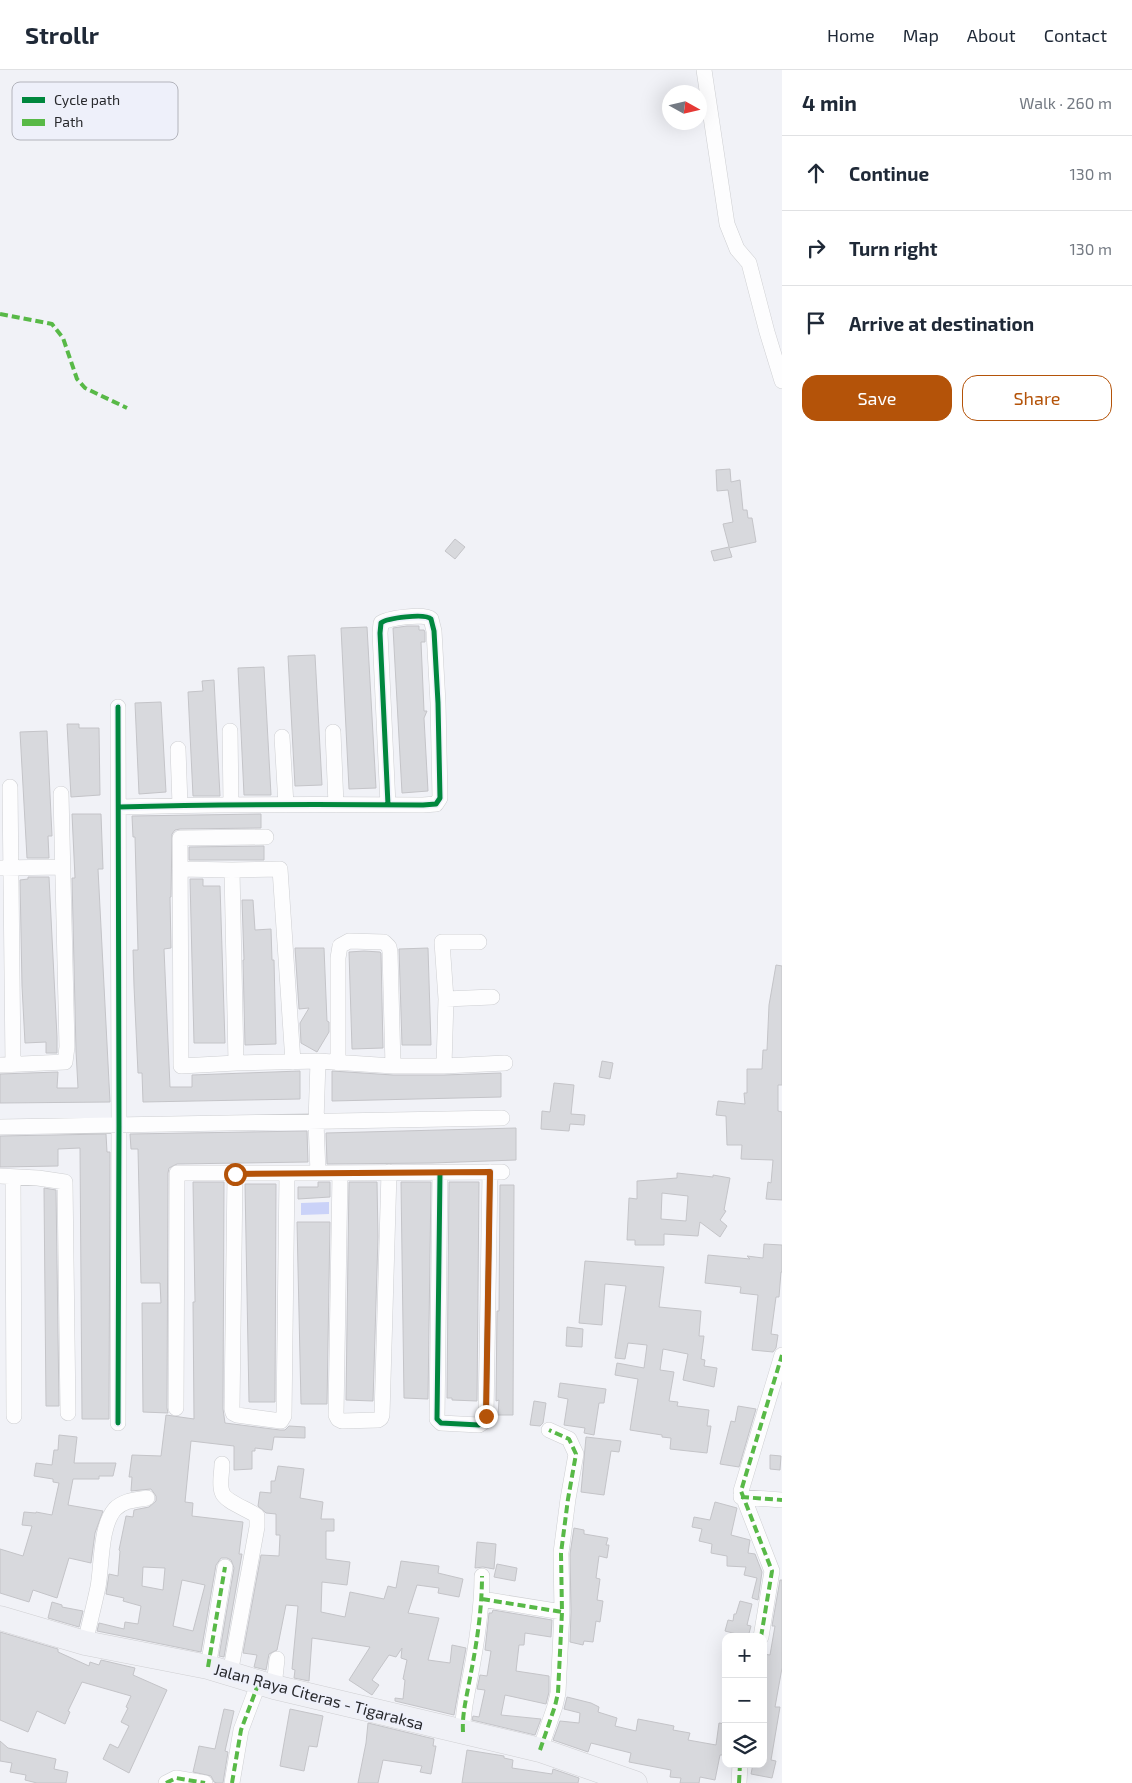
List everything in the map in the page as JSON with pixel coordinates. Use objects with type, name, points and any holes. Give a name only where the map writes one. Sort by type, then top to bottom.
[{"type":"main road","name":"Jalan Raya Citeras - Tigaraksa","points":[[0,1618],[85,1644],[208,1666],[266,1684],[540,1750],[636,1783]]},
{"type":"street","points":[[704,70],[727,224],[737,249],[749,263],[782,381]]},
{"type":"street","points":[[119,807],[231,803],[286,805],[388,805],[436,804],[440,800],[438,703],[432,621],[427,616],[386,620],[380,623],[388,805]]},
{"type":"street","points":[[118,708],[118,1423]]},
{"type":"street","points":[[230,732],[231,803]]},
{"type":"street","points":[[333,732],[336,805]]},
{"type":"street","points":[[282,737],[286,805]]},
{"type":"street","points":[[178,749],[180,805]]},
{"type":"street","points":[[10,787],[6,868],[7,1065],[65,1062],[67,1047],[61,794]]},
{"type":"street","points":[[266,837],[180,838],[181,1066],[236,1062],[318,1061],[393,1066],[505,1063]]},
{"type":"street","points":[[6,868],[62,867]]},
{"type":"street","points":[[180,869],[232,870],[280,868],[293,1062]]},
{"type":"street","points":[[232,870],[236,1062]]},
{"type":"street","points":[[338,1063],[338,958],[340,946],[349,941],[384,942],[389,947],[390,952],[393,1066]]},
{"type":"street","points":[[444,1066],[446,999],[442,942],[480,942]]},
{"type":"street","points":[[446,999],[492,997]]},
{"type":"street","points":[[318,1061],[316,1122],[318,1173]]},
{"type":"street","points":[[0,1127],[502,1118]]},
{"type":"street","points":[[340,1173],[336,1415],[342,1421],[378,1420],[382,1415],[389,1172]]},
{"type":"street","points":[[176,1408],[177,1173],[287,1174],[389,1172],[440,1172],[496,1172],[485,1421],[480,1425],[441,1423],[437,1419],[440,1172]]},
{"type":"street","points":[[235,1174],[232,1409],[233,1413],[238,1416],[281,1421],[284,1416],[287,1174]]},
{"type":"street","points":[[14,1416],[6,1177],[65,1182],[68,1413]]},
{"type":"street","points":[[762,1633],[772,1571],[741,1491],[782,1355]]},
{"type":"street","points":[[540,1750],[558,1693],[562,1612],[561,1553],[576,1454],[569,1439],[549,1430]]},
{"type":"street","points":[[222,1464],[222,1492],[226,1499],[257,1516],[230,1674]]},
{"type":"street","points":[[742,1497],[782,1500]]},
{"type":"street","points":[[85,1644],[98,1586],[106,1528],[110,1516],[116,1509],[130,1500],[148,1498]]},
{"type":"street","points":[[208,1666],[225,1567]]},
{"type":"street","points":[[463,1732],[462,1716],[482,1599],[482,1576]]},
{"type":"street","points":[[482,1599],[562,1612]]},
{"type":"street","points":[[232,1783],[241,1730],[277,1659]]},
{"type":"street","points":[[739,1783],[740,1768]]},
{"type":"street","points":[[166,1783],[176,1778],[205,1783]]},
{"type":"water","points":[[329,1202],[329,1214],[301,1215],[301,1203]]},
{"type":"building","points":[[730,469],[731,482],[740,480],[743,510],[747,510],[748,518],[752,518],[756,542],[729,548],[732,557],[714,561],[711,551],[729,547],[723,524],[733,522],[728,490],[717,491],[716,470]]},
{"type":"building","points":[[455,539],[465,547],[455,559],[445,551]]},
{"type":"building","points":[[419,626],[419,630],[424,630],[425,632],[425,642],[421,642],[424,711],[427,711],[424,718],[428,791],[402,793],[393,628]]},
{"type":"building","points":[[367,627],[376,788],[349,789],[341,628]]},
{"type":"building","points":[[315,655],[322,785],[295,786],[288,656]]},
{"type":"building","points":[[264,667],[271,795],[244,795],[238,668]]},
{"type":"building","points":[[214,680],[220,796],[193,796],[188,692],[203,691],[202,681]]},
{"type":"building","points":[[161,702],[166,792],[139,794],[135,703]]},
{"type":"building","points":[[67,724],[79,724],[79,728],[99,728],[100,795],[71,797]]},
{"type":"building","points":[[47,731],[52,836],[48,836],[49,858],[27,858],[20,732]]},
{"type":"building","points":[[72,814],[101,814],[103,869],[98,869],[110,1102],[0,1103],[0,1074],[58,1072],[57,1088],[78,1088],[72,878],[75,878]]},
{"type":"building","points":[[261,814],[261,828],[180,829],[175,830],[172,834],[171,948],[164,949],[170,1087],[192,1087],[192,1075],[300,1071],[300,1099],[143,1102],[142,1073],[138,1073],[134,986],[133,950],[138,950],[135,837],[133,837],[132,816]]},
{"type":"building","points":[[264,846],[264,860],[189,860],[189,847]]},
{"type":"building","points":[[28,877],[49,877],[57,1053],[46,1053],[46,1042],[25,1043],[20,880],[28,879]]},
{"type":"building","points":[[190,879],[203,879],[203,886],[220,886],[225,1043],[194,1043]]},
{"type":"building","points":[[242,900],[253,900],[255,930],[271,929],[272,960],[274,960],[276,1044],[245,1045]]},
{"type":"building","points":[[295,948],[324,948],[329,1032],[317,1052],[301,1043],[300,1023],[309,1008],[299,1009]]},
{"type":"building","points":[[428,948],[431,1045],[402,1045],[399,949]]},
{"type":"building","points":[[349,952],[381,953],[383,1048],[352,1049]]},
{"type":"building","points":[[776,965],[782,966],[782,1085],[778,1085],[778,1111],[782,1112],[782,1200],[766,1199],[768,1182],[771,1183],[773,1160],[741,1159],[742,1145],[727,1145],[726,1116],[716,1115],[718,1101],[745,1104],[744,1093],[747,1093],[747,1069],[762,1069],[763,1050],[767,1050],[769,1005]]},
{"type":"building","points":[[602,1061],[613,1063],[610,1079],[599,1077]]},
{"type":"building","points":[[332,1071],[393,1075],[501,1073],[501,1097],[332,1101]]},
{"type":"building","points":[[554,1083],[574,1085],[571,1114],[585,1115],[584,1125],[570,1124],[569,1131],[541,1129],[542,1111],[550,1112]]},
{"type":"building","points":[[516,1128],[516,1160],[327,1164],[326,1133]]},
{"type":"building","points":[[307,1131],[308,1162],[177,1164],[169,1168],[168,1413],[143,1412],[142,1303],[161,1303],[160,1283],[141,1283],[138,1149],[131,1149],[130,1134]]},
{"type":"building","points":[[106,1134],[107,1152],[110,1152],[109,1419],[82,1419],[80,1148],[58,1149],[58,1166],[0,1167],[0,1136]]},
{"type":"building","points":[[677,1173],[730,1178],[724,1210],[726,1211],[720,1220],[727,1226],[720,1237],[700,1222],[698,1236],[664,1234],[664,1245],[635,1245],[635,1240],[627,1240],[629,1198],[637,1199],[637,1181],[677,1178]],"holes":[[[662,1193],[688,1196],[686,1221],[661,1219]]]},
{"type":"building","points":[[193,1182],[224,1182],[223,1409],[225,1423],[280,1430],[285,1430],[289,1426],[305,1427],[305,1438],[274,1437],[272,1450],[255,1448],[255,1451],[252,1451],[252,1469],[234,1470],[234,1446],[191,1441],[185,1502],[193,1503],[192,1516],[243,1522],[239,1554],[242,1554],[224,1657],[219,1656],[234,1568],[231,1560],[227,1558],[221,1558],[216,1565],[201,1652],[97,1631],[99,1623],[124,1629],[125,1622],[138,1624],[141,1606],[123,1601],[124,1598],[106,1594],[109,1574],[118,1576],[119,1550],[126,1516],[133,1517],[134,1510],[149,1507],[156,1501],[156,1496],[151,1489],[131,1491],[132,1477],[129,1477],[132,1455],[161,1456],[166,1415],[194,1419],[193,1302],[195,1302]],"holes":[[[143,1567],[165,1568],[163,1590],[142,1586]],[[182,1580],[205,1585],[193,1631],[173,1626]]]},
{"type":"building","points":[[318,1182],[330,1182],[330,1197],[298,1199],[298,1187],[318,1187]]},
{"type":"building","points":[[349,1182],[377,1182],[378,1237],[373,1401],[346,1400]]},
{"type":"building","points":[[401,1182],[431,1182],[428,1399],[404,1398]]},
{"type":"building","points":[[449,1182],[479,1182],[477,1401],[447,1398]]},
{"type":"building","points":[[245,1184],[276,1184],[275,1402],[249,1402]]},
{"type":"building","points":[[500,1185],[514,1185],[513,1415],[498,1415],[499,1400],[496,1401]]},
{"type":"building","points":[[44,1188],[56,1190],[59,1406],[46,1406]]},
{"type":"building","points":[[297,1222],[330,1222],[327,1404],[301,1404]]},
{"type":"building","points":[[764,1244],[782,1245],[782,1272],[779,1297],[776,1297],[771,1334],[778,1335],[776,1348],[773,1352],[752,1350],[758,1295],[740,1293],[741,1287],[705,1283],[708,1255],[750,1259],[747,1256],[763,1258]]},
{"type":"building","points":[[585,1261],[664,1267],[659,1307],[701,1311],[699,1336],[704,1336],[701,1359],[705,1360],[704,1366],[717,1368],[714,1387],[683,1380],[688,1354],[663,1349],[660,1370],[674,1372],[669,1401],[678,1402],[677,1406],[709,1410],[707,1426],[711,1426],[707,1453],[670,1449],[671,1438],[630,1430],[638,1379],[615,1375],[617,1363],[644,1368],[647,1345],[628,1343],[625,1359],[615,1358],[626,1286],[605,1284],[602,1325],[579,1323]]},
{"type":"building","points":[[567,1327],[583,1329],[582,1347],[566,1346]]},
{"type":"building","points":[[560,1383],[606,1389],[604,1403],[599,1403],[594,1435],[584,1433],[585,1428],[564,1425],[568,1399],[558,1397]]},
{"type":"building","points":[[534,1401],[546,1403],[543,1423],[540,1426],[530,1425]]},
{"type":"building","points":[[738,1406],[756,1409],[739,1467],[720,1464],[731,1421],[735,1422]]},
{"type":"building","points":[[59,1435],[77,1437],[74,1463],[116,1463],[113,1476],[99,1476],[99,1479],[73,1479],[68,1505],[103,1511],[95,1533],[91,1563],[69,1558],[57,1598],[33,1590],[29,1602],[0,1593],[0,1549],[23,1556],[32,1526],[22,1525],[24,1512],[52,1515],[59,1483],[53,1482],[53,1479],[34,1476],[36,1463],[52,1465],[54,1450],[58,1450]]},
{"type":"building","points":[[586,1437],[621,1441],[619,1452],[611,1451],[604,1495],[581,1492]]},
{"type":"building","points":[[770,1455],[781,1456],[780,1470],[770,1469]]},
{"type":"building","points":[[278,1466],[304,1469],[300,1498],[323,1502],[321,1519],[334,1519],[334,1531],[326,1531],[326,1559],[350,1562],[347,1585],[322,1582],[321,1612],[345,1617],[350,1592],[384,1599],[388,1586],[396,1588],[401,1561],[439,1566],[438,1573],[463,1579],[459,1597],[438,1593],[439,1588],[417,1585],[408,1613],[439,1618],[428,1660],[450,1663],[452,1645],[466,1648],[454,1715],[395,1701],[395,1698],[403,1699],[405,1680],[403,1679],[407,1660],[401,1658],[402,1648],[396,1657],[389,1655],[372,1680],[379,1685],[372,1695],[349,1680],[370,1647],[312,1638],[309,1681],[294,1678],[295,1670],[292,1669],[298,1606],[286,1605],[277,1650],[269,1654],[266,1670],[254,1667],[257,1655],[243,1653],[261,1555],[279,1556],[280,1535],[276,1535],[276,1514],[266,1513],[258,1506],[260,1492],[271,1493],[271,1481],[275,1481]]},
{"type":"building","points":[[715,1502],[737,1508],[731,1535],[750,1540],[748,1553],[755,1554],[762,1572],[758,1600],[752,1598],[757,1578],[744,1575],[746,1567],[727,1566],[727,1556],[711,1553],[712,1544],[699,1541],[702,1529],[692,1527],[694,1517],[710,1520]]},
{"type":"building","points":[[574,1528],[584,1530],[584,1534],[608,1538],[606,1545],[609,1545],[607,1558],[599,1556],[596,1578],[600,1579],[597,1600],[603,1601],[600,1622],[596,1621],[593,1642],[584,1641],[583,1645],[570,1642],[570,1554]]},
{"type":"building","points":[[477,1542],[496,1544],[494,1569],[475,1568]]},
{"type":"building","points":[[497,1564],[517,1568],[515,1581],[494,1577]]},
{"type":"building","points":[[780,1580],[782,1580],[782,1668],[775,1707],[780,1707],[771,1760],[776,1761],[772,1778],[751,1774],[752,1768],[767,1768],[767,1655],[770,1655],[775,1626],[772,1626]]},
{"type":"building","points":[[740,1601],[752,1604],[747,1625],[751,1626],[749,1633],[725,1631],[728,1620],[733,1621],[734,1614],[736,1614]]},
{"type":"building","points":[[52,1602],[62,1605],[62,1607],[83,1611],[79,1627],[48,1618]]},
{"type":"building","points":[[493,1610],[552,1620],[551,1637],[525,1633],[524,1645],[519,1645],[516,1671],[549,1676],[549,1692],[546,1704],[505,1695],[501,1715],[541,1719],[535,1735],[472,1720],[473,1716],[479,1717],[485,1690],[477,1689],[480,1675],[487,1676],[491,1651],[485,1650],[489,1613],[492,1613]]},
{"type":"building","points":[[0,1632],[58,1649],[58,1652],[89,1666],[90,1662],[99,1665],[101,1660],[135,1668],[133,1675],[167,1690],[129,1773],[103,1759],[110,1744],[118,1748],[129,1726],[121,1722],[128,1708],[126,1707],[131,1696],[82,1682],[68,1711],[70,1712],[65,1724],[37,1711],[28,1732],[0,1720]]},
{"type":"building","points":[[567,1697],[599,1707],[598,1712],[617,1718],[615,1726],[636,1731],[638,1719],[674,1726],[673,1730],[690,1733],[688,1740],[716,1745],[719,1723],[722,1723],[722,1755],[720,1755],[715,1780],[700,1777],[699,1783],[680,1783],[681,1778],[670,1777],[671,1770],[629,1762],[631,1753],[591,1743],[588,1752],[553,1740],[560,1721],[579,1723],[580,1713],[564,1709]]},
{"type":"building","points":[[224,1709],[234,1711],[225,1751],[228,1752],[223,1783],[217,1783],[214,1782],[211,1776],[193,1772],[199,1746],[215,1749]]},
{"type":"building","points":[[290,1709],[323,1716],[317,1747],[309,1746],[304,1771],[280,1766]]},
{"type":"building","points":[[368,1723],[434,1739],[433,1746],[436,1746],[431,1774],[420,1772],[422,1766],[383,1760],[378,1783],[358,1783]]},
{"type":"building","points":[[0,1741],[8,1748],[56,1759],[54,1769],[68,1772],[66,1783],[37,1783],[25,1780],[26,1775],[10,1772],[12,1763],[0,1761]]},
{"type":"building","points":[[467,1750],[504,1756],[504,1758],[513,1760],[512,1768],[552,1774],[553,1769],[579,1778],[578,1783],[462,1783]]},
{"type":"marked path","points":[[0,314],[52,324],[63,338],[77,379],[85,388],[127,408]]},
{"type":"marked path","points":[[762,1633],[772,1571],[741,1491],[782,1355]]},
{"type":"marked path","points":[[540,1750],[558,1693],[562,1612],[561,1553],[576,1454],[569,1439],[549,1430]]},
{"type":"marked path","points":[[741,1497],[782,1500]]},
{"type":"marked path","points":[[208,1667],[225,1567]]},
{"type":"marked path","points":[[463,1732],[464,1708],[478,1630],[482,1576]]},
{"type":"marked path","points":[[482,1599],[562,1612]]},
{"type":"marked path","points":[[232,1783],[241,1730],[259,1682]]},
{"type":"marked path","points":[[739,1783],[740,1768]]},
{"type":"marked path","points":[[166,1783],[176,1778],[205,1783]]},
{"type":"cycle path","points":[[119,807],[309,804],[385,805],[423,805],[436,804],[440,798],[434,631],[431,619],[422,616],[390,619],[381,623],[380,633],[388,805]]},
{"type":"cycle path","points":[[118,707],[118,1423]]},
{"type":"cycle path","points":[[440,1173],[437,1419],[441,1423],[479,1425],[485,1421],[486,1416],[490,1172]]},
{"type":"route","points":[[235,1174],[490,1172],[486,1416]]}]
